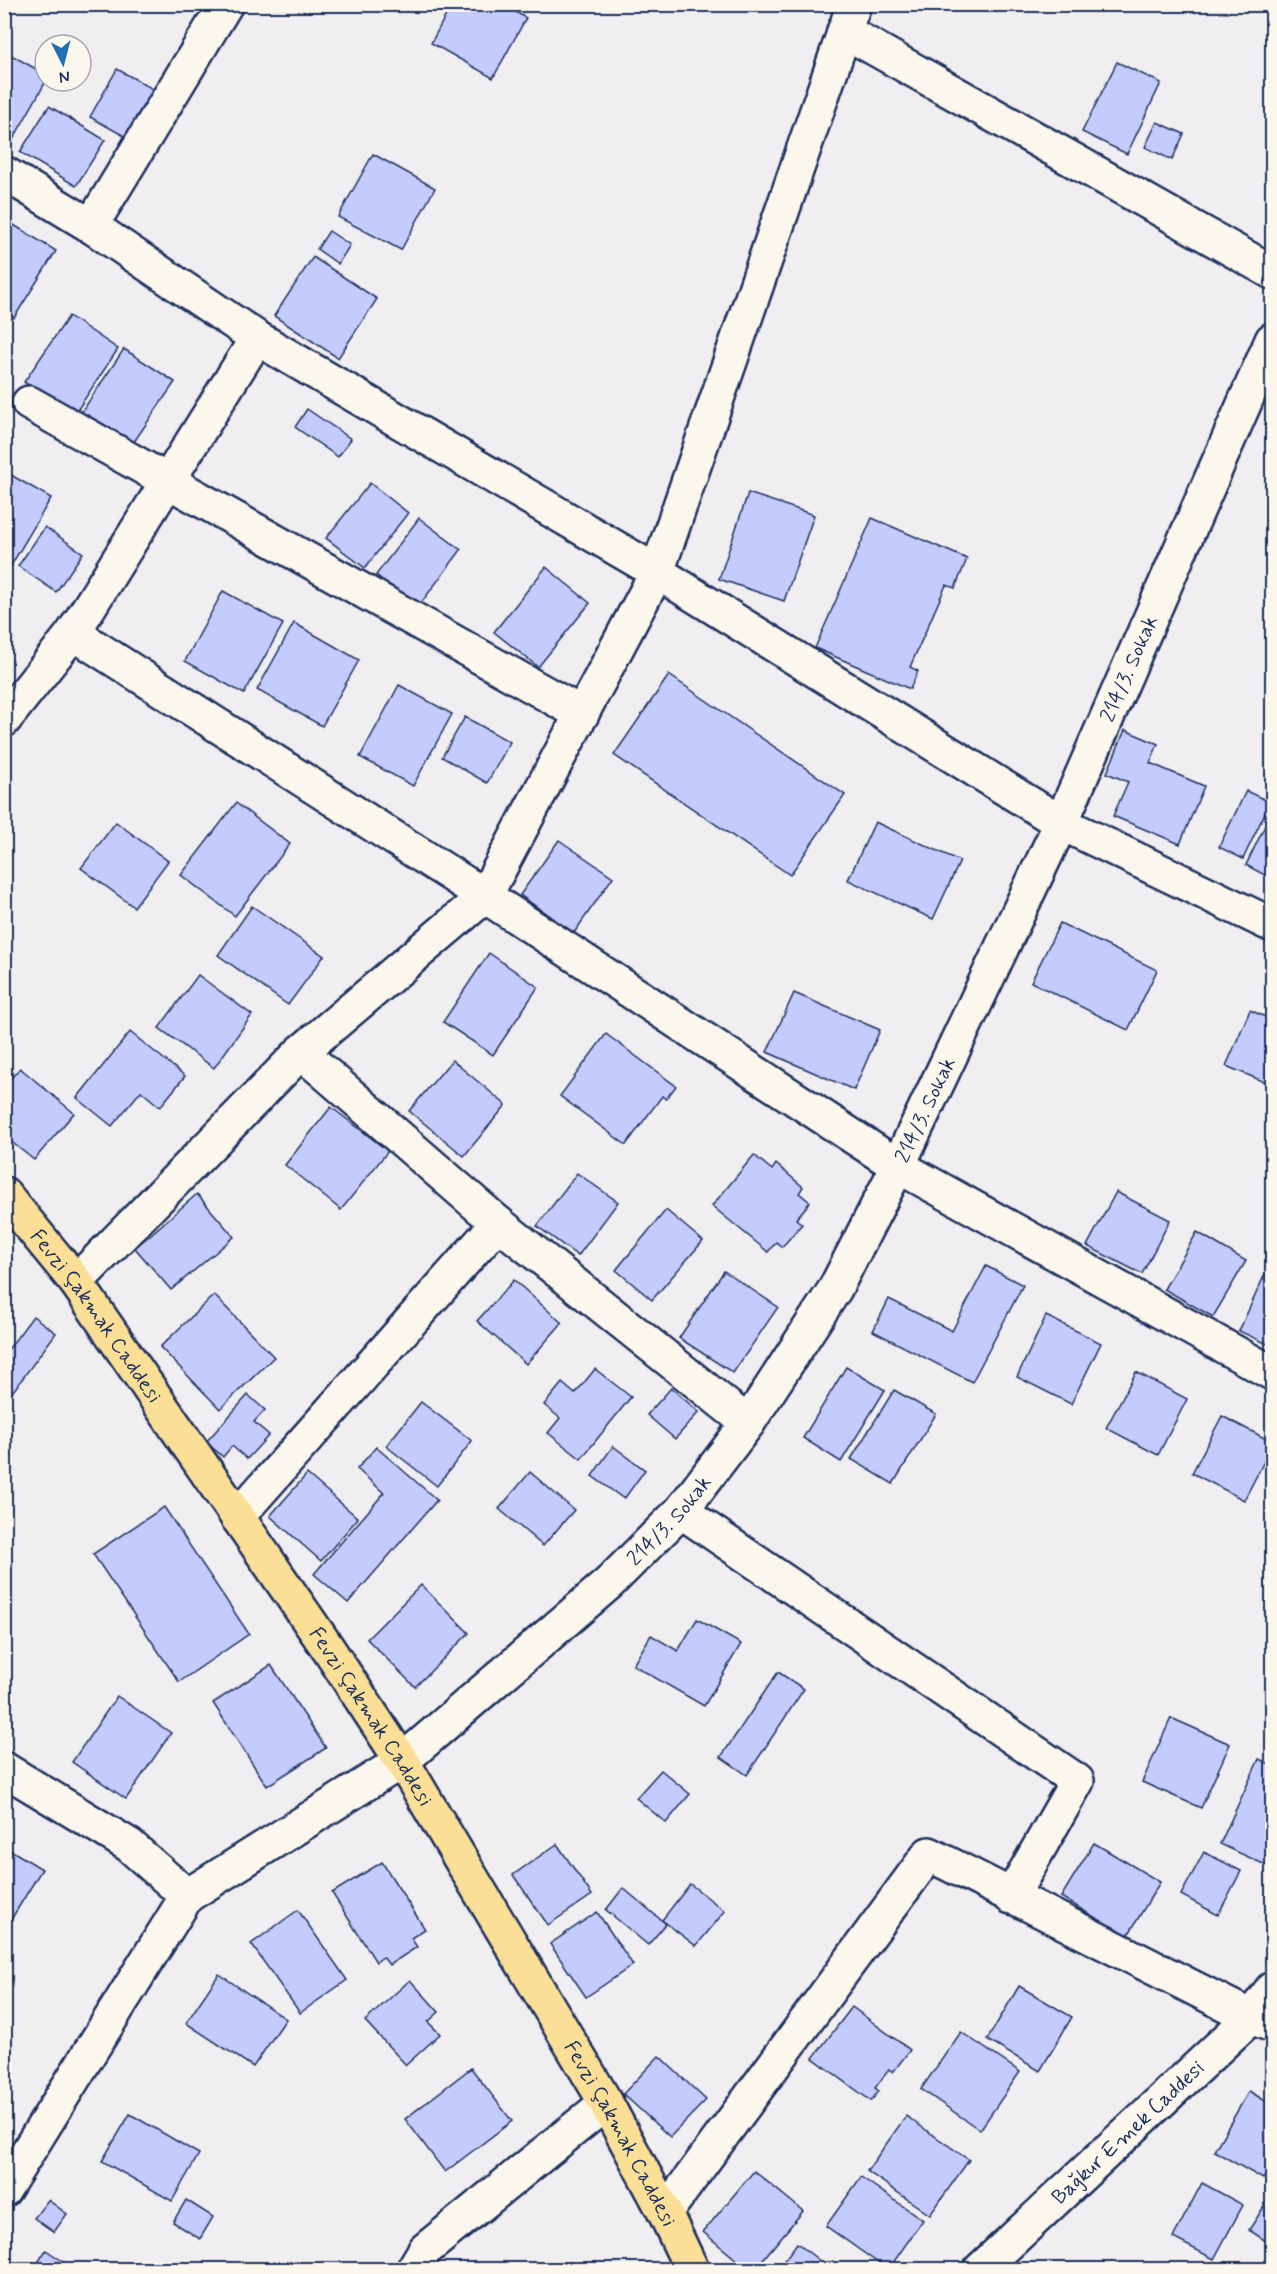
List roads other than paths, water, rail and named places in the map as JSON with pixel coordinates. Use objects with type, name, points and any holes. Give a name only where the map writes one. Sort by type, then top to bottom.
[{"type":"main road","name":"Fevzi Çakmak Caddesi","points":[[4,1194],[76,1282],[330,1650],[402,1761],[606,2103],[665,2212],[692,2270]]},
{"type":"street","points":[[91,226],[226,4]]},
{"type":"street","points":[[76,1282],[301,1052],[485,896],[657,572],[849,18],[1272,272]]},
{"type":"street","points":[[4,173],[91,226],[257,338],[657,572],[1061,823],[1272,925]]},
{"type":"street","points":[[8,707],[73,633],[257,338]]},
{"type":"street","name":"214/3. Sokak","points":[[187,1896],[402,1761],[609,1583],[681,1511],[748,1423],[835,1289],[898,1166],[1061,823],[1272,340]]},
{"type":"street","points":[[29,403],[582,714]]},
{"type":"street","points":[[73,633],[485,896],[898,1166],[1272,1373]]},
{"type":"street","points":[[301,1052],[498,1223],[748,1423]]},
{"type":"street","points":[[237,1517],[498,1223]]},
{"type":"street","points":[[681,1511],[1077,1781],[1011,1897]]},
{"type":"street","points":[[4,1769],[129,1845],[187,1896],[4,2190]]},
{"type":"street","points":[[665,2212],[929,1854],[1262,2021]]},
{"type":"street","name":"Bağkur Emek Caddesi","points":[[980,2270],[1262,2021],[1272,1989]]},
{"type":"street","points":[[413,2270],[424,2250],[606,2103]]}]
